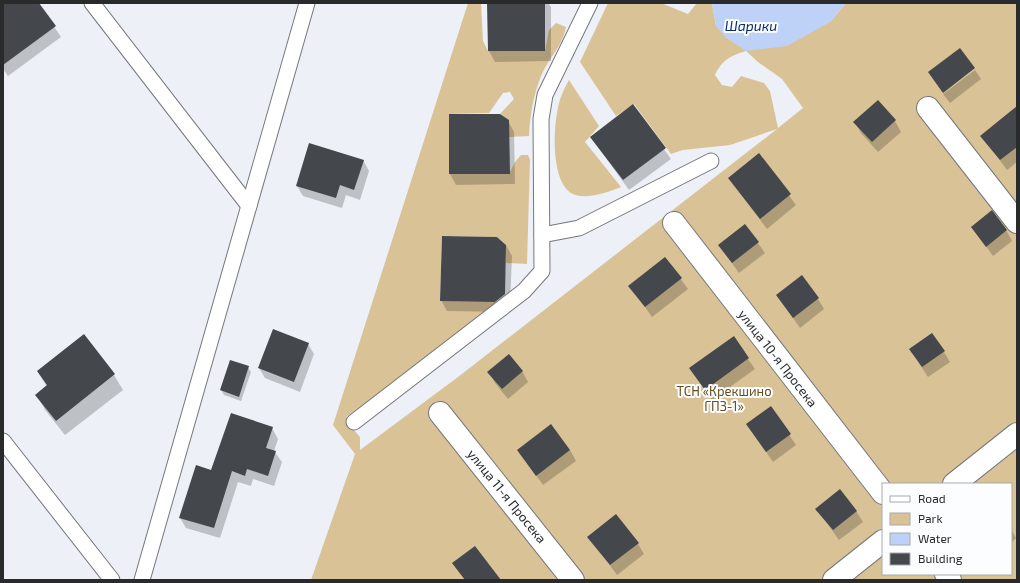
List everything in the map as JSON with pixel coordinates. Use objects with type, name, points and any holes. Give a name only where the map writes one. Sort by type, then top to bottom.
[{"type":"street","points":[[928,108],[1017,222]]},
{"type":"street","name":"улица 10-я Просека","points":[[674,222],[882,492]]},
{"type":"street","name":"улица 11-я Просека","points":[[440,413],[573,580]]},
{"type":"street","points":[[955,483],[1017,434]]},
{"type":"street","points":[[834,580],[882,542]]},
{"type":"lane","points":[[92,3],[249,206]]},
{"type":"lane","points":[[142,580],[307,3]]},
{"type":"lane","points":[[354,422],[529,286],[542,271],[541,119],[543,105],[545,95],[590,3]]},
{"type":"lane","points":[[542,235],[579,228],[711,161]]},
{"type":"lane","points":[[3,440],[112,580]]},
{"type":"green space","name":"ТСН «Крекшино ГПЗ-1»","points":[[468,3],[481,3],[483,41],[488,51],[545,51],[549,30],[556,23],[566,27],[558,47],[546,65],[535,93],[529,136],[509,137],[509,120],[500,114],[514,99],[510,92],[503,93],[489,113],[449,114],[449,174],[509,174],[515,162],[521,155],[528,155],[530,160],[527,264],[506,263],[506,245],[497,237],[442,236],[440,301],[505,302],[346,417],[352,428],[360,437],[360,450],[458,377],[777,129],[730,145],[683,150],[671,154],[634,104],[616,116],[580,62],[608,3],[661,3],[688,14],[697,3],[712,3],[716,26],[830,22],[846,3],[1017,3],[1017,580],[311,580],[355,454],[333,425]],"holes":[[[746,51],[758,62],[782,79],[803,108],[778,128],[770,91],[764,83],[741,76],[732,87],[722,85],[715,75],[727,59]]]},
{"type":"green space","points":[[569,80],[599,126],[585,142],[621,187],[597,195],[578,196],[573,194],[565,187],[560,177],[555,149],[556,119],[561,97]]},
{"type":"water","name":"Шарики","points":[[712,3],[846,3],[830,22],[787,46],[746,51],[725,37],[716,26]]},
{"type":"building","points":[[3,3],[39,3],[56,26],[3,65]]},
{"type":"building","points":[[487,3],[545,3],[545,51],[488,51]]},
{"type":"building","points":[[960,48],[975,68],[943,93],[928,72]]},
{"type":"building","points":[[878,100],[896,120],[872,142],[853,122]]},
{"type":"building","points":[[633,104],[666,148],[623,180],[590,137]]},
{"type":"building","points":[[1017,106],[1017,147],[1000,160],[980,136]]},
{"type":"building","points":[[449,114],[500,114],[509,120],[510,174],[449,174]]},
{"type":"building","points":[[309,143],[364,160],[354,190],[340,185],[336,198],[296,186]]},
{"type":"building","points":[[759,153],[791,194],[760,219],[728,178]]},
{"type":"building","points":[[992,210],[1007,230],[986,247],[971,227]]},
{"type":"building","points":[[745,224],[759,242],[732,263],[718,245]]},
{"type":"building","points":[[442,236],[497,237],[506,245],[505,294],[495,302],[440,301]]},
{"type":"building","points":[[665,257],[682,278],[645,307],[628,286]]},
{"type":"building","points":[[802,275],[819,298],[793,318],[776,295]]},
{"type":"building","points":[[273,329],[309,343],[294,382],[258,368]]},
{"type":"building","points":[[932,333],[945,351],[922,367],[909,349]]},
{"type":"building","points":[[84,334],[115,374],[56,421],[35,395],[47,385],[37,371]]},
{"type":"building","points":[[734,336],[749,358],[705,390],[689,368]]},
{"type":"building","points":[[509,354],[523,371],[502,389],[487,372]]},
{"type":"building","points":[[230,360],[249,366],[239,397],[220,390]]},
{"type":"building","points":[[771,406],[791,434],[766,452],[746,424]]},
{"type":"building","points":[[231,413],[273,427],[266,448],[276,451],[268,476],[247,469],[245,476],[232,471],[214,528],[179,518],[196,465],[211,470]]},
{"type":"building","points":[[551,424],[570,450],[536,476],[517,450]]},
{"type":"building","points":[[840,489],[857,511],[833,530],[815,509]]},
{"type":"building","points":[[616,514],[639,543],[610,565],[587,537]]},
{"type":"building","points":[[475,546],[501,580],[465,580],[452,563]]}]
